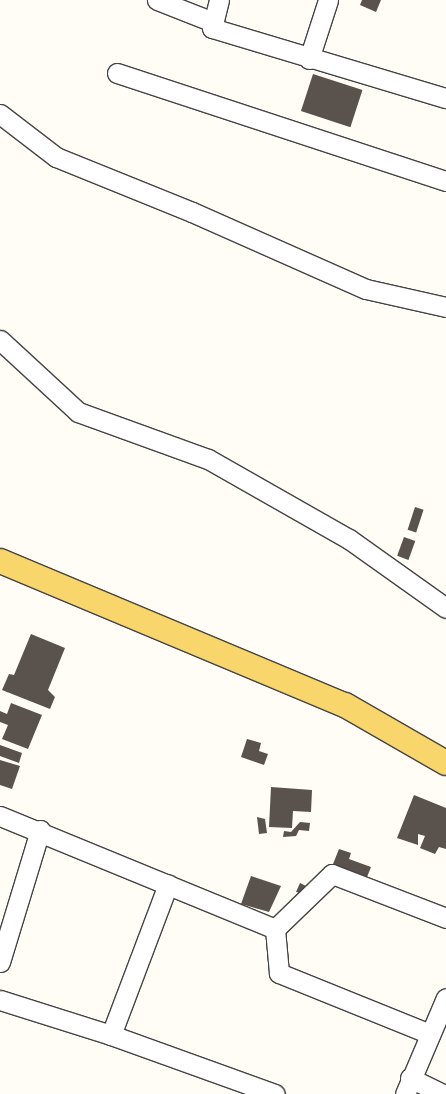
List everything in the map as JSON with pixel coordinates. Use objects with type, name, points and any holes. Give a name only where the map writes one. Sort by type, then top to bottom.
[{"type":"main road","points":[[0,561],[345,705],[446,763]]},
{"type":"street","points":[[157,0],[214,22]]},
{"type":"street","points":[[219,0],[212,28],[309,59],[446,98]]},
{"type":"street","points":[[309,59],[328,0]]},
{"type":"street","points":[[117,73],[446,181]]},
{"type":"street","points":[[0,114],[56,157],[192,212],[366,289],[446,307]]},
{"type":"street","points":[[0,340],[78,412],[208,459],[349,539],[446,608]]},
{"type":"street","points":[[0,816],[40,830],[275,928]]},
{"type":"street","points":[[0,962],[40,830]]},
{"type":"street","points":[[275,928],[332,874],[446,918]]},
{"type":"street","points":[[111,1035],[168,884]]},
{"type":"street","points":[[275,928],[279,973],[430,1034]]},
{"type":"street","points":[[443,1094],[407,1086],[446,998]]},
{"type":"street","points":[[0,1000],[111,1035],[275,1094]]},
{"type":"building","points":[[362,0],[381,0],[376,12],[360,5]]},
{"type":"building","points":[[313,74],[362,90],[350,127],[301,111]]},
{"type":"building","points":[[415,507],[424,510],[416,533],[408,530]]},
{"type":"building","points":[[404,537],[415,541],[408,560],[397,556]]},
{"type":"building","points":[[31,634],[65,648],[48,690],[55,697],[50,709],[2,690],[9,674],[14,675]]},
{"type":"building","points":[[11,703],[42,715],[28,749],[2,739],[8,725],[0,722],[0,711],[7,714]]},
{"type":"building","points":[[247,739],[261,743],[259,751],[268,754],[264,765],[241,757]]},
{"type":"building","points":[[0,745],[22,753],[19,763],[0,756]]},
{"type":"building","points":[[0,760],[20,766],[12,789],[0,785]]},
{"type":"building","points":[[271,787],[312,790],[311,812],[293,811],[292,828],[269,827]]},
{"type":"building","points":[[414,795],[446,808],[446,849],[439,847],[435,854],[420,848],[425,836],[418,834],[418,845],[397,838]]},
{"type":"building","points":[[257,817],[265,819],[267,833],[259,834]]},
{"type":"building","points":[[300,822],[310,823],[309,831],[299,830],[296,836],[283,837],[284,831],[291,832]]},
{"type":"building","points":[[339,849],[351,853],[349,859],[371,867],[367,877],[333,864]]},
{"type":"building","points":[[251,876],[281,886],[269,912],[241,904]]},
{"type":"building","points":[[300,883],[312,889],[307,894],[296,892]]}]
